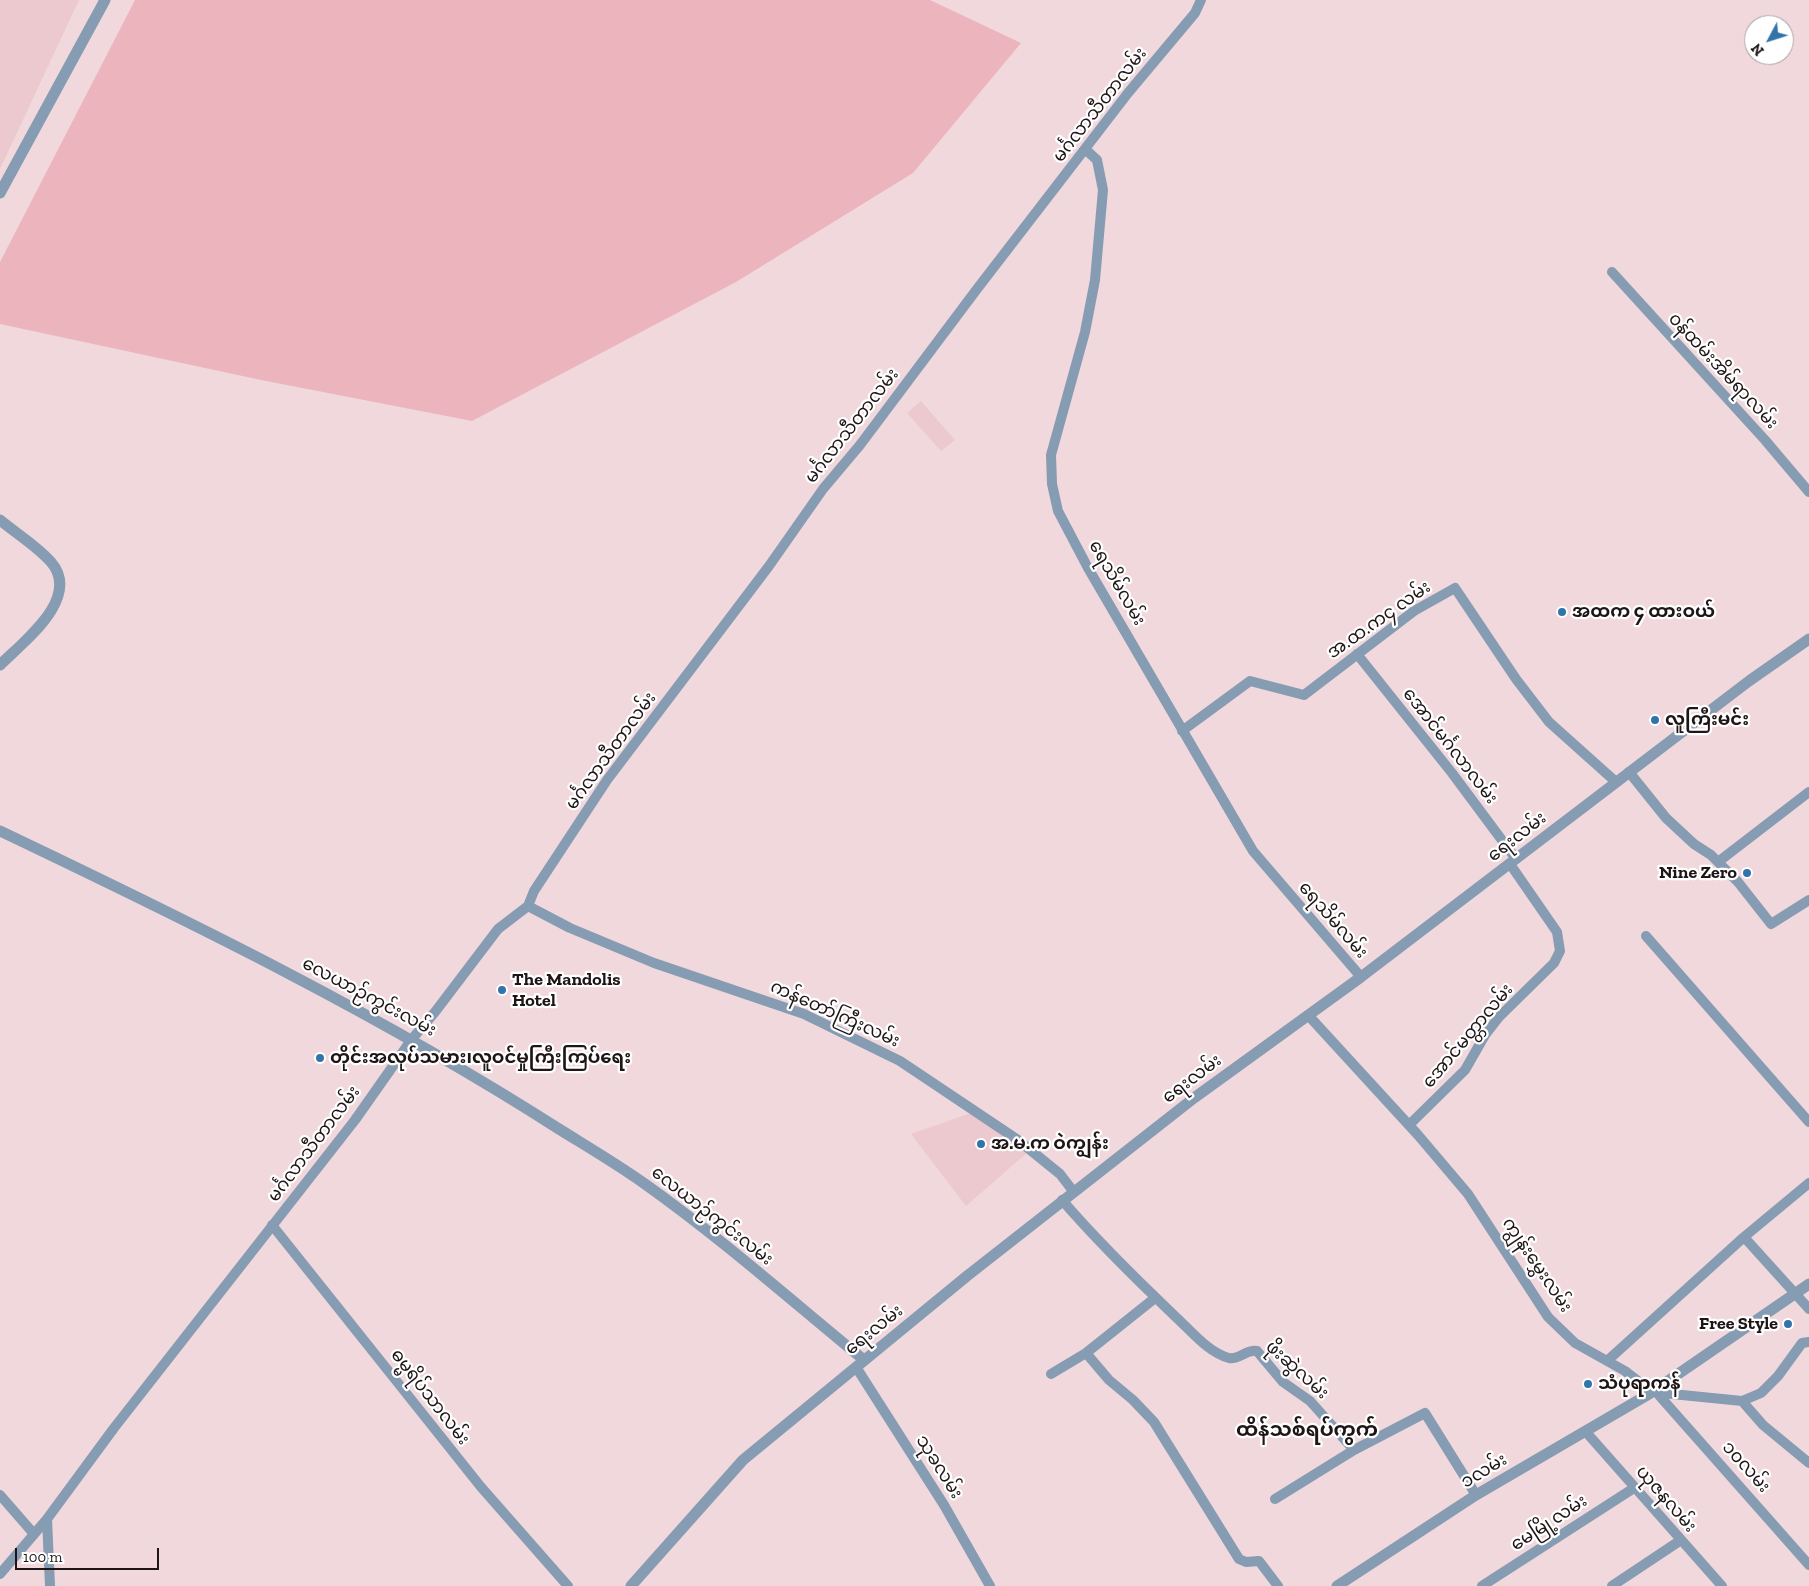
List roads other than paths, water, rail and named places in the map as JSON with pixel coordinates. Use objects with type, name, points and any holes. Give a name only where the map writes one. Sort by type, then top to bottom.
[{"type":"street","points":[[0,193],[105,0]]},
{"type":"street","name":"မင်္ဂလာသီတာလမ်း","points":[[0,1574],[47,1519],[272,1225],[355,1120],[412,1039],[498,929],[528,906],[534,892],[607,780],[769,566],[823,489],[860,445],[1128,93],[1195,13],[1201,0]]},
{"type":"street","name":"ရေသိမ်လမ်း","points":[[1085,149],[1097,160],[1104,190],[1096,280],[1085,332],[1051,454],[1052,484],[1058,511],[1088,568],[1253,851],[1361,977]]},
{"type":"street","name":"၀န်ထမ်းအိမ်ရာလမ်း","points":[[1612,272],[1765,440],[1809,492]]},
{"type":"street","points":[[0,520],[51,561],[61,582],[57,603],[50,613],[0,665]]},
{"type":"street","name":"အ.ထ.က၄ လမ်း","points":[[1182,731],[1250,681],[1304,695],[1414,611],[1455,588],[1516,679],[1549,722],[1616,782]]},
{"type":"street","name":"ရေးလမ်း","points":[[631,1586],[743,1460],[1073,1191],[1361,977],[1749,681],[1809,639]]},
{"type":"street","name":"အောင်မင်္ဂလာလမ်း","points":[[1357,654],[1452,773],[1513,862]]},
{"type":"street","points":[[1629,772],[1666,818],[1694,844],[1718,862],[1738,882],[1771,924],[1776,923],[1809,900]]},
{"type":"street","points":[[1718,862],[1809,792]]},
{"type":"street","name":"လေယာဉ်ကွင်းလမ်း","points":[[0,831],[171,913],[412,1039],[518,1102],[643,1182],[699,1224],[860,1364]]},
{"type":"street","name":"အောင်မတ္တာလမ်း","points":[[1409,1125],[1465,1070],[1486,1035],[1499,1018],[1554,963],[1560,951],[1557,932],[1513,862]]},
{"type":"street","name":"ကန်တော်ကြီးလမ်း","points":[[528,906],[570,928],[654,963],[804,1014],[900,1061],[1018,1140],[1060,1174],[1073,1191]]},
{"type":"street","points":[[1646,936],[1809,1122]]},
{"type":"street","name":"ကျွန်းမွှေးလမ်း","points":[[1308,1016],[1409,1125],[1468,1194],[1548,1316],[1575,1342],[1625,1371],[1655,1392]]},
{"type":"street","points":[[1607,1361],[1744,1237],[1809,1182]]},
{"type":"street","name":"ဖိုးဆွဲလမ်း","points":[[1062,1200],[1102,1245],[1194,1334],[1221,1355],[1235,1358],[1248,1352],[1257,1352],[1283,1382],[1310,1401],[1354,1450]]},
{"type":"street","name":"ဓမ္မရိပ်သာလမ်း","points":[[272,1225],[481,1488],[568,1586]]},
{"type":"street","points":[[1744,1237],[1796,1292],[1809,1309]]},
{"type":"street","points":[[1655,1392],[1809,1284]]},
{"type":"street","points":[[1050,1374],[1086,1353],[1155,1298]]},
{"type":"street","points":[[1655,1392],[1742,1401],[1761,1393],[1778,1376],[1802,1343],[1809,1342]]},
{"type":"street","points":[[1086,1353],[1109,1380],[1134,1400],[1154,1422],[1239,1559],[1246,1562],[1259,1561],[1278,1586]]},
{"type":"street","name":"သုခလမ်း","points":[[860,1364],[990,1586]]},
{"type":"street","name":"၁လမ်း","points":[[1338,1586],[1476,1495],[1655,1392]]},
{"type":"street","name":"၁၀လမ်း","points":[[1655,1392],[1809,1564]]},
{"type":"street","points":[[1742,1401],[1763,1425],[1809,1463]]},
{"type":"street","points":[[1275,1499],[1354,1450],[1425,1414],[1476,1495]]},
{"type":"street","name":"ယုဇနလမ်း","points":[[1586,1432],[1722,1586]]},
{"type":"street","name":"မေမြို့လမ်း","points":[[1482,1586],[1634,1488]]},
{"type":"street","points":[[0,1495],[34,1534]]},
{"type":"street","points":[[47,1519],[50,1586]]},
{"type":"street","points":[[1612,1586],[1681,1540]]},
{"type":"place","name":"အထက ၄ ထားဝယ်","points":[[1562,612]]},
{"type":"place","name":"လူကြီးမင်း","points":[[1655,720]]},
{"type":"place","name":"Nine Zero","points":[[1747,873]]},
{"type":"place","name":"The Mandolis Hotel","points":[[502,990]]},
{"type":"place","name":"တိုင်းအလုပ်သမား၊လူဝင်မှုကြီးကြပ်ရေး","points":[[320,1058]]},
{"type":"place","name":"အ.မ.က ဝဲကျွန်း","points":[[981,1144]]},
{"type":"place","name":"Free Style","points":[[1788,1324]]},
{"type":"place","name":"သံပုရာကန်","points":[[1588,1384]]},
{"type":"district","name":"ထိန်သစ်ရပ်ကွက်","points":[[1307,1430]]}]
